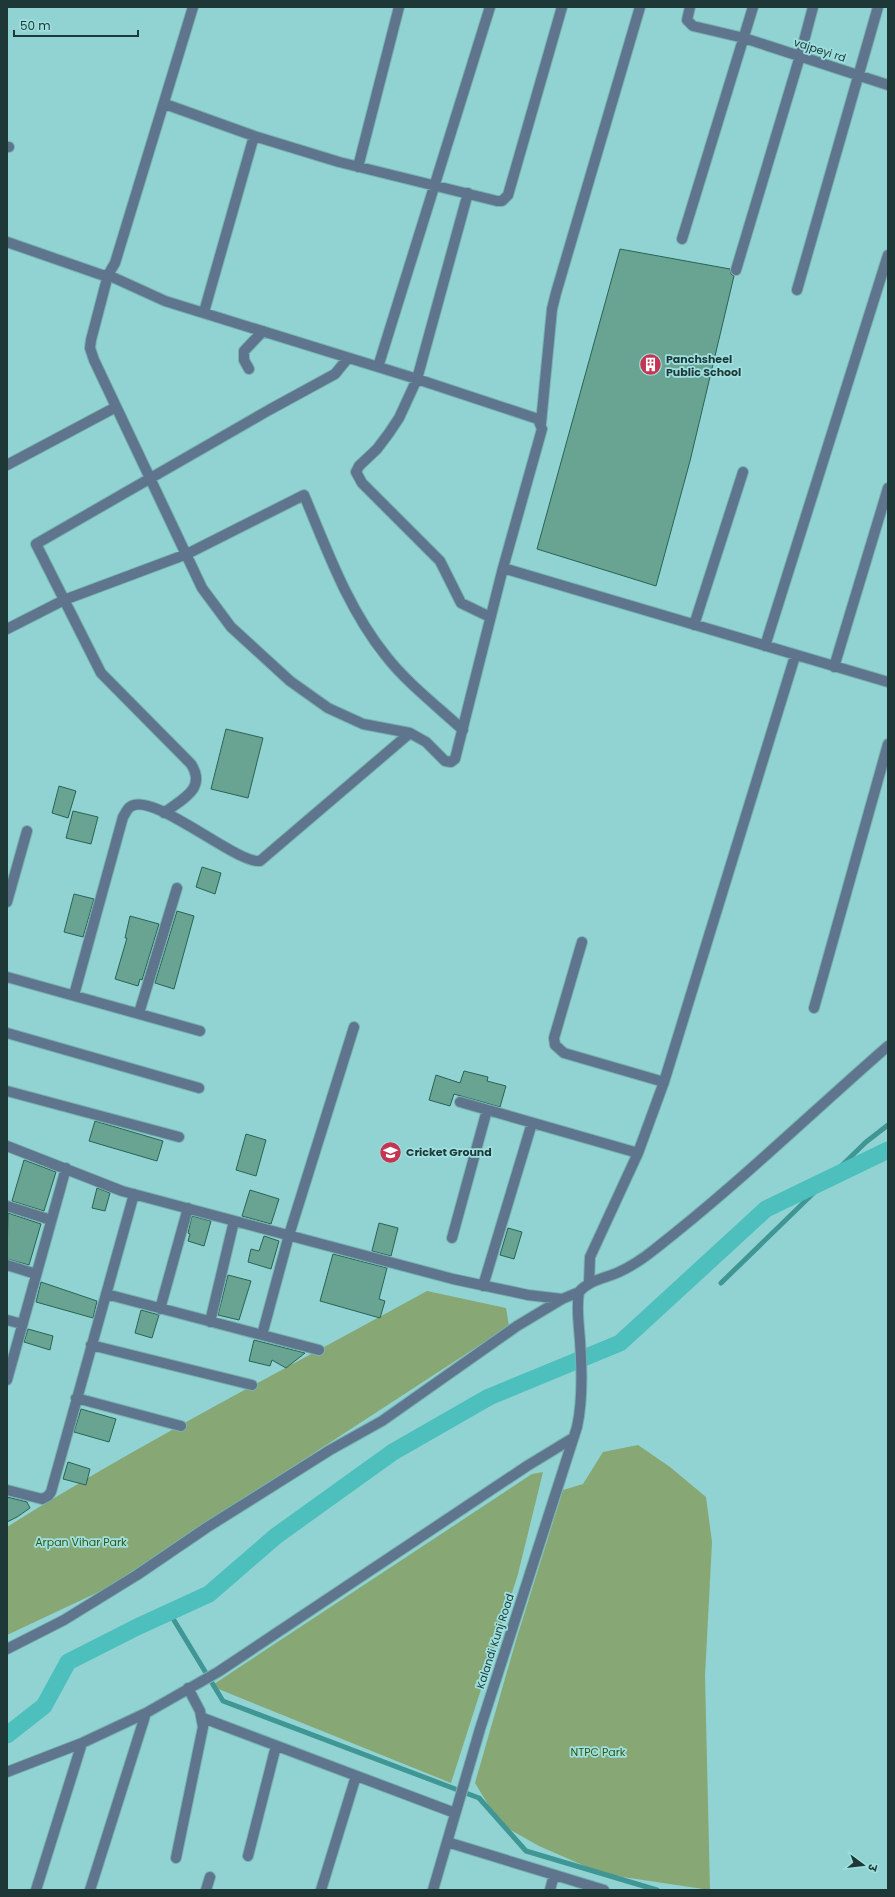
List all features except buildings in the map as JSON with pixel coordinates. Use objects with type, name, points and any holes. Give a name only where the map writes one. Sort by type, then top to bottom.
[{"type":"street","points":[[193,7],[165,104],[115,263],[108,275],[90,348],[94,360],[202,588],[231,627],[290,681],[328,708],[354,721],[377,728],[410,733],[426,742],[445,762],[451,762],[458,754],[490,617],[542,429],[541,423],[551,315],[556,293],[640,7]]},
{"type":"street","points":[[358,167],[399,7]]},
{"type":"street","points":[[378,367],[490,7]]},
{"type":"street","points":[[165,104],[254,136],[358,167],[502,201],[508,195],[562,7]]},
{"type":"street","name":"vajpeyi rd","points":[[690,7],[687,20],[690,24],[744,38],[888,85]]},
{"type":"street","points":[[682,239],[753,7]]},
{"type":"street","points":[[736,270],[800,56],[813,7]]},
{"type":"street","points":[[797,290],[860,75],[878,7]]},
{"type":"street","points":[[204,312],[254,136]]},
{"type":"street","points":[[468,193],[418,379],[399,418],[377,449],[359,466],[356,472],[358,478],[440,561],[460,603],[490,617]]},
{"type":"street","points":[[7,242],[102,275],[108,275],[165,301],[418,379],[532,416],[541,423]]},
{"type":"street","points":[[765,646],[888,255]]},
{"type":"street","points":[[249,369],[244,360],[244,351],[263,331]]},
{"type":"street","points":[[164,813],[189,794],[198,778],[196,772],[191,764],[101,673],[36,544],[335,374],[348,358]]},
{"type":"street","points":[[7,465],[116,407]]},
{"type":"street","points":[[694,625],[743,472]]},
{"type":"street","points":[[834,667],[888,488]]},
{"type":"street","points":[[8,628],[64,600],[186,554],[304,495],[335,567],[356,610],[380,648],[392,663],[463,730]]},
{"type":"street","points":[[503,568],[795,656],[888,682]]},
{"type":"street","points":[[589,1283],[590,1257],[638,1153],[664,1082],[795,656]]},
{"type":"street","points":[[74,995],[123,817],[130,806],[137,805],[164,813],[197,829],[249,860],[260,861],[410,733]]},
{"type":"street","points":[[814,1008],[888,744]]},
{"type":"street","points":[[7,902],[27,832]]},
{"type":"street","points":[[139,1013],[177,888]]},
{"type":"street","points":[[582,942],[554,1038],[555,1045],[564,1053],[664,1082]]},
{"type":"street","points":[[7,976],[200,1031]]},
{"type":"street","points":[[262,1335],[289,1235],[354,1027]]},
{"type":"street","points":[[7,1034],[199,1088]]},
{"type":"street","points":[[7,1649],[70,1616],[330,1450],[382,1421],[518,1326],[562,1299],[579,1292],[589,1283],[621,1271],[645,1257],[704,1211],[888,1046]]},
{"type":"street","points":[[7,1091],[179,1137]]},
{"type":"street","points":[[460,1102],[638,1153]]},
{"type":"street","points":[[452,1238],[487,1110]]},
{"type":"street","points":[[483,1286],[532,1123]]},
{"type":"street","points":[[7,1146],[134,1194],[483,1286],[528,1295],[562,1299]]},
{"type":"street","points":[[7,1377],[66,1168]]},
{"type":"street","points":[[7,1490],[42,1499],[48,1496],[134,1194]]},
{"type":"street","points":[[7,1206],[52,1220]]},
{"type":"street","points":[[160,1309],[188,1208]]},
{"type":"street","points":[[210,1322],[234,1221]]},
{"type":"street","points":[[7,1265],[36,1274]]},
{"type":"street","name":"Kalandi Kunj Road","points":[[433,1890],[459,1799],[579,1419],[580,1341],[577,1311],[579,1292]]},
{"type":"street","points":[[106,1294],[319,1350]]},
{"type":"street","points":[[7,1320],[22,1324]]},
{"type":"street","points":[[91,1346],[252,1385]]},
{"type":"street","points":[[76,1398],[181,1426]]},
{"type":"street","points":[[8,1774],[82,1743],[146,1713],[218,1672],[521,1470],[573,1438]]},
{"type":"street","points":[[176,1858],[203,1727],[203,1718],[188,1688]]},
{"type":"street","points":[[90,1890],[146,1713]]},
{"type":"street","points":[[203,1718],[455,1813]]},
{"type":"street","points":[[36,1890],[82,1743]]},
{"type":"street","points":[[248,1856],[276,1746]]},
{"type":"street","points":[[321,1890],[356,1776]]},
{"type":"street","points":[[447,1842],[604,1890]]},
{"type":"street","points":[[550,1890],[554,1875]]},
{"type":"street","points":[[206,1890],[210,1877]]},
{"type":"green space","name":"Arpan Vihar Park","points":[[427,1291],[506,1308],[509,1326],[105,1589],[7,1635],[7,1527],[163,1435]]},
{"type":"green space","name":"NTPC Park","points":[[638,1445],[670,1467],[706,1497],[712,1542],[705,1676],[710,1890],[603,1874],[539,1846],[500,1824],[475,1783],[517,1637],[563,1490],[583,1484],[603,1452]]},
{"type":"green space","points":[[543,1472],[518,1574],[451,1783],[211,1686],[532,1474]]},
{"type":"waterway","points":[[721,1283],[866,1142],[888,1125]]},
{"type":"waterway","points":[[7,1735],[44,1706],[68,1662],[137,1627],[209,1594],[276,1536],[393,1452],[489,1397],[620,1343],[766,1209],[888,1150]]},
{"type":"waterway","points":[[169,1612],[223,1701],[479,1798],[526,1851],[657,1890]]},
{"type":"place","name":"Panchsheel Public School","points":[[650,365]]},
{"type":"place","name":"Cricket Ground","points":[[391,1152]]}]
